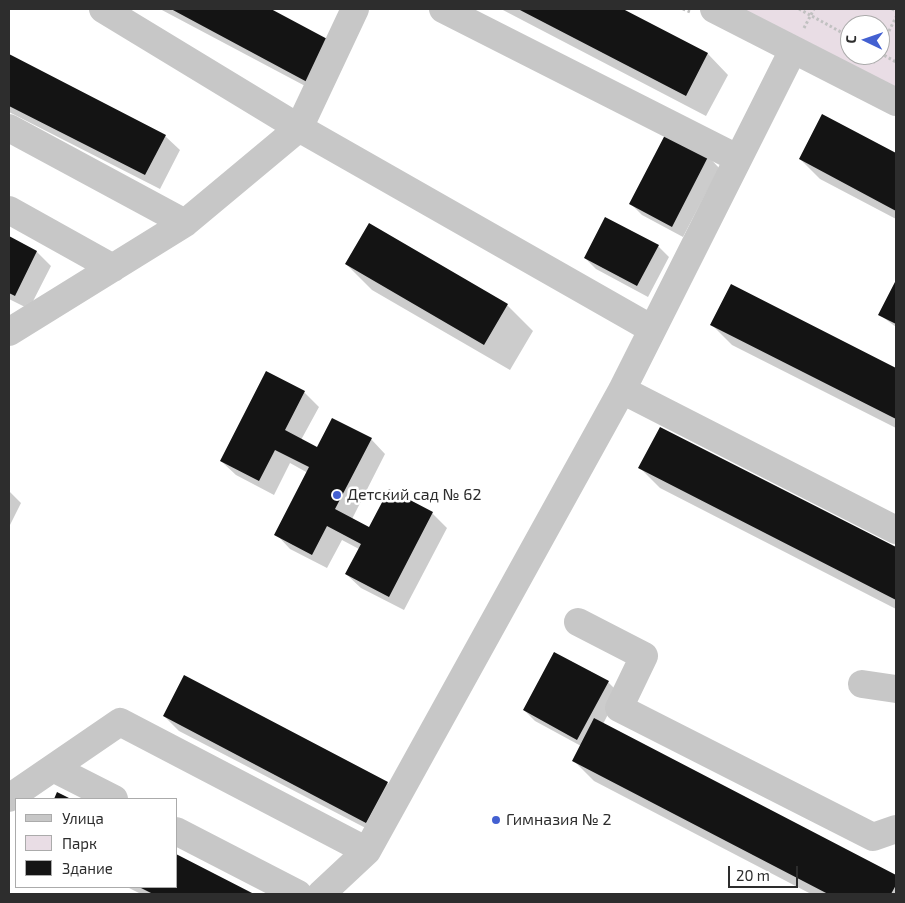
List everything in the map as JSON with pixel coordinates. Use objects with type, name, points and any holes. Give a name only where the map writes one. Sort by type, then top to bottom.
[{"type":"lane","points":[[104,9],[299,128],[652,328]]},
{"type":"lane","points":[[9,332],[185,223],[299,128],[354,9]]},
{"type":"lane","points":[[443,9],[738,158]]},
{"type":"lane","points":[[714,9],[896,102]]},
{"type":"lane","points":[[321,894],[367,851],[622,390],[793,50]]},
{"type":"lane","points":[[9,128],[185,223]]},
{"type":"lane","points":[[9,210],[113,268]]},
{"type":"lane","points":[[622,390],[896,530]]},
{"type":"lane","points":[[578,622],[644,656],[619,708],[873,837],[896,829]]},
{"type":"lane","points":[[862,684],[896,689]]},
{"type":"lane","points":[[9,798],[120,722],[367,851]]},
{"type":"lane","points":[[53,768],[112,798]]},
{"type":"lane","points":[[178,833],[298,894]]},
{"type":"path","points":[[799,9],[840,32]]},
{"type":"path","points":[[892,9],[896,11]]},
{"type":"path","points":[[890,30],[896,17]]},
{"type":"green space","points":[[743,9],[896,9],[896,87],[853,65],[890,65],[890,15],[840,15],[840,58]]},
{"type":"building","points":[[171,9],[271,9],[331,41],[309,83]]},
{"type":"building","points":[[518,9],[623,9],[708,53],[686,96]]},
{"type":"building","points":[[9,54],[166,135],[145,175],[9,106]]},
{"type":"building","points":[[822,114],[896,153],[896,211],[799,159]]},
{"type":"building","points":[[666,133],[709,155],[672,227],[629,204]]},
{"type":"building","points":[[605,217],[659,245],[637,286],[584,258]]},
{"type":"building","points":[[369,223],[508,304],[484,345],[345,264]]},
{"type":"building","points":[[9,236],[37,251],[15,296],[9,293]]},
{"type":"building","points":[[896,280],[896,324],[878,315]]},
{"type":"building","points":[[731,284],[896,368],[896,419],[710,325]]},
{"type":"building","points":[[266,371],[305,391],[285,430],[317,447],[332,418],[372,438],[335,509],[369,527],[389,489],[433,512],[389,597],[345,574],[361,544],[327,526],[312,555],[274,535],[309,467],[275,450],[259,481],[220,461]]},
{"type":"building","points":[[660,427],[896,547],[896,600],[638,468]]},
{"type":"building","points":[[554,652],[609,681],[577,740],[523,710]]},
{"type":"building","points":[[184,675],[388,782],[366,823],[163,716]]},
{"type":"building","points":[[594,718],[896,875],[896,885],[891,894],[828,894],[572,761]]},
{"type":"building","points":[[57,792],[69,798],[54,798]]},
{"type":"building","points":[[178,855],[254,894],[153,894],[141,888],[178,888]]},
{"type":"place","name":"Детский сад № 62","points":[[337,495]]},
{"type":"place","name":"Гимназия № 2","points":[[496,820]]}]
